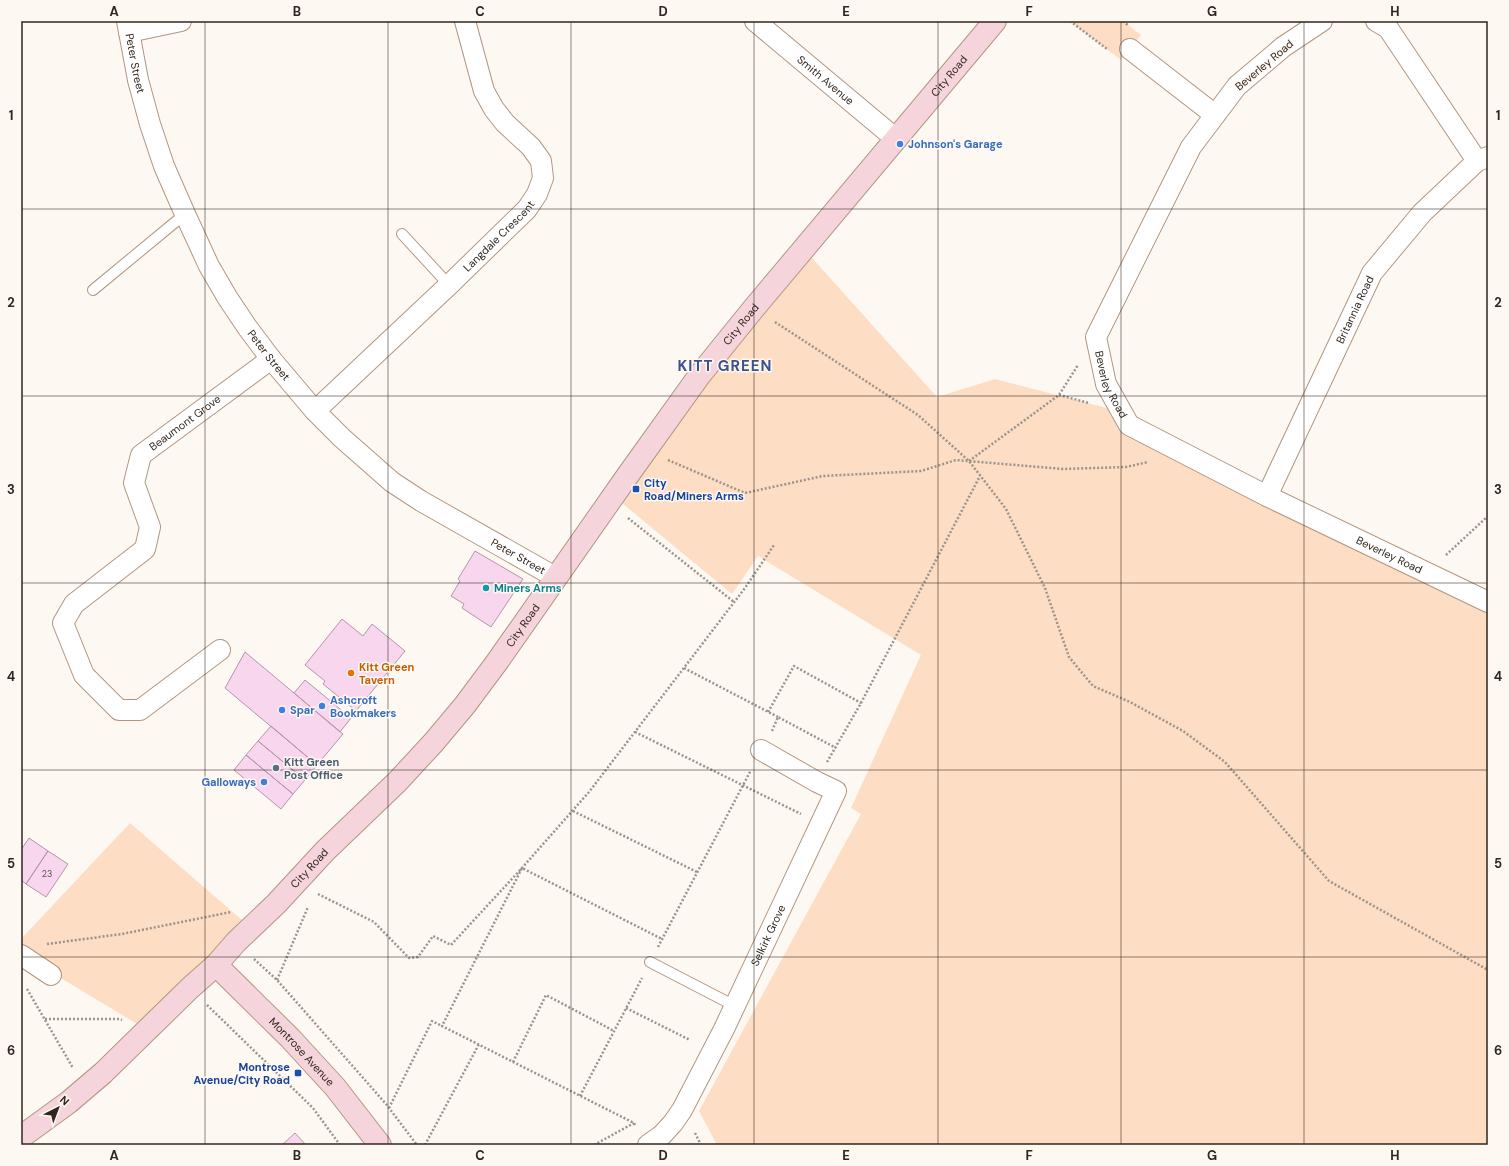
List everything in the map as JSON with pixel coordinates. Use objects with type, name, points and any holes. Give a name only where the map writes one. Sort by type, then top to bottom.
[{"type":"street","points":[[128,26],[181,21]]},
{"type":"street","name":"Langdale Crescent","points":[[315,411],[449,286],[527,209],[537,194],[543,178],[541,161],[532,147],[506,123],[494,109],[484,91],[465,21]]},
{"type":"street","name":"Smith Avenue","points":[[755,21],[896,139]]},
{"type":"street","name":"City Road","points":[[21,1137],[69,1102],[85,1088],[216,965],[236,942],[276,904],[397,782],[434,742],[465,705],[497,662],[555,577],[699,376],[754,308],[995,21]]},
{"type":"street","name":"Beverley Road","points":[[1322,21],[1283,47],[1236,86],[1191,147],[1096,337],[1106,384],[1129,425],[1267,496],[1488,602]]},
{"type":"street","points":[[1376,21],[1388,28],[1482,159]]},
{"type":"street","name":"Peter Street","points":[[128,26],[138,80],[150,124],[164,166],[209,266],[246,327],[315,411],[342,438],[392,482],[421,501],[555,577]]},
{"type":"street","points":[[1130,48],[1215,115]]},
{"type":"street","name":"Britannia Road","points":[[1267,496],[1372,274],[1422,213],[1482,159]]},
{"type":"street","name":"Beaumont Grove","points":[[220,650],[140,710],[119,710],[84,675],[63,623],[74,604],[145,549],[150,527],[134,482],[141,455],[271,359]]},
{"type":"street","name":"Selkirk Grove","points":[[648,1145],[662,1136],[682,1110],[735,1006],[836,791],[816,782],[761,750]]},
{"type":"street","name":"Montrose Avenue","points":[[216,965],[290,1038],[335,1087],[380,1145]]},
{"type":"street","points":[[23,966],[51,975]]},
{"type":"lane","points":[[93,290],[185,214]]},
{"type":"lane","points":[[402,234],[449,286]]},
{"type":"lane","points":[[650,962],[735,1006]]},
{"type":"path","points":[[754,308],[918,415],[968,461],[1006,509],[1045,588],[1069,657],[1093,686],[1130,702],[1183,731],[1225,762],[1329,881],[1488,970]]},
{"type":"path","points":[[968,461],[1059,395],[1096,337]]},
{"type":"path","points":[[646,450],[745,493],[823,476],[921,471],[956,460],[1063,469],[1126,467],[1149,462]]},
{"type":"path","points":[[816,782],[836,748],[980,476]]},
{"type":"path","points":[[609,502],[734,602]]},
{"type":"path","points":[[1427,573],[1488,516]]},
{"type":"path","points":[[315,892],[374,922],[409,958],[418,957],[433,936],[451,945],[589,792],[734,602],[774,545]]},
{"type":"path","points":[[768,712],[794,666],[860,703]]},
{"type":"path","points":[[684,668],[836,748]]},
{"type":"path","points":[[580,1096],[778,717]]},
{"type":"path","points":[[635,732],[805,816]]},
{"type":"path","points":[[573,811],[697,872]]},
{"type":"path","points":[[522,868],[662,940]]},
{"type":"path","points":[[442,1026],[522,868]]},
{"type":"path","points":[[277,980],[308,907]]},
{"type":"path","points":[[44,944],[122,934],[237,911]]},
{"type":"path","points":[[236,942],[277,980],[389,1108],[417,1145]]},
{"type":"path","points":[[23,966],[45,1019],[85,1088]]},
{"type":"path","points":[[190,988],[313,1108],[340,1145]]},
{"type":"path","points":[[513,1062],[546,995],[614,1031]]},
{"type":"path","points":[[626,1008],[690,1040]]},
{"type":"path","points":[[45,1019],[119,1019],[147,1030]]},
{"type":"path","points":[[389,1108],[432,1022],[479,1044],[634,1123],[637,1129]]},
{"type":"path","points":[[687,1047],[693,1034]]},
{"type":"path","points":[[425,1145],[479,1044]]},
{"type":"path","points":[[594,1145],[640,1120]]},
{"type":"shaded area","points":[[1070,21],[1123,21],[1141,35],[1121,60]]},
{"type":"shaded area","points":[[804,249],[937,397],[995,379],[1122,412],[1488,601],[1488,1145],[717,1145],[699,1111],[861,814],[851,808],[921,655],[758,556],[732,594],[623,504],[628,475]]},
{"type":"shaded area","points":[[130,823],[250,927],[147,1030],[21,954],[21,939]]},
{"type":"building","name":"Miners Arms","points":[[475,551],[523,579],[491,627],[462,608],[464,604],[451,596],[460,581],[458,579]]},
{"type":"building","name":"Kitt Green Tavern","points":[[342,619],[363,636],[372,624],[405,651],[356,711],[323,684],[325,681],[305,665]]},
{"type":"building","name":"Spar","points":[[245,652],[343,734],[317,765],[225,688]]},
{"type":"building","name":"Ashcroft Bookmakers","points":[[305,680],[351,718],[340,732],[294,693]]},
{"type":"building","points":[[271,726],[317,765],[305,780],[258,741]]},
{"type":"building","name":"Kitt Green Post Office","points":[[258,741],[305,780],[293,794],[246,755]]},
{"type":"building","name":"Galloways","points":[[246,755],[293,794],[281,809],[234,770]]},
{"type":"building","points":[[29,838],[48,851],[26,884],[21,880],[21,850]]},
{"type":"building","points":[[48,851],[68,864],[46,897],[26,884]]},
{"type":"building","points":[[295,1133],[306,1145],[282,1145]]},
{"type":"place","name":"Johnson's Garage","points":[[900,144]]},
{"type":"place","name":"City Road/Miners Arms","points":[[636,489]]},
{"type":"place","name":"Miners Arms","points":[[486,588]]},
{"type":"place","name":"Kitt Green Tavern","points":[[351,673]]},
{"type":"place","name":"Ashcroft Bookmakers","points":[[322,706]]},
{"type":"place","name":"Spar","points":[[282,710]]},
{"type":"place","name":"Kitt Green Post Office","points":[[276,768]]},
{"type":"place","name":"Galloways","points":[[264,782]]},
{"type":"place","name":"Montrose Avenue/City Road","points":[[298,1073]]},
{"type":"district","name":"KITT GREEN","points":[[725,366]]}]
